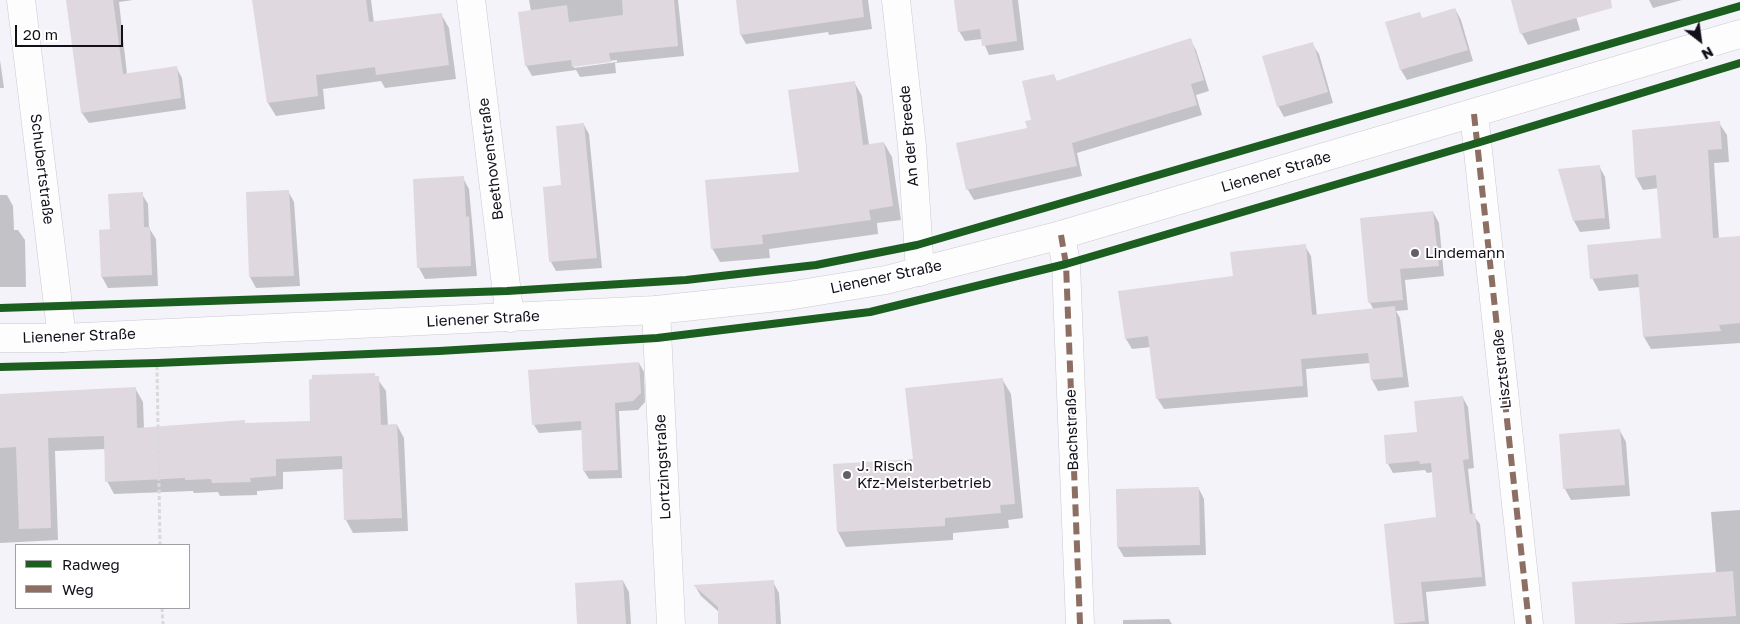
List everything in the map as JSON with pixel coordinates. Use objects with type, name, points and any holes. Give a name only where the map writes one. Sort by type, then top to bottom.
[{"type":"street","name":"Schubertstraße","points":[[21,0],[62,338]]},
{"type":"street","name":"Beethovenstraße","points":[[471,0],[510,318]]},
{"type":"street","name":"An der Breede","points":[[896,0],[912,146],[920,272]]},
{"type":"street","name":"Lienener Straße","points":[[0,338],[62,338],[156,332],[510,318],[656,310],[788,296],[920,272],[1061,236],[1740,34]]},
{"type":"street","name":"Lisztstraße","points":[[1474,114],[1530,624]]},
{"type":"street","name":"Bachstraße","points":[[1061,236],[1066,264],[1080,624]]},
{"type":"street","name":"Lortzingstraße","points":[[656,310],[671,624]]},
{"type":"path","points":[[156,332],[160,544]]},
{"type":"path","points":[[162,609],[163,624]]},
{"type":"building","points":[[66,0],[113,0],[123,74],[177,66],[181,98],[81,113]]},
{"type":"building","points":[[252,0],[366,0],[369,22],[442,13],[449,65],[376,75],[375,67],[316,75],[318,96],[267,103]]},
{"type":"building","points":[[622,0],[674,0],[678,46],[609,53],[611,62],[572,67],[571,60],[525,66],[518,12],[567,5],[569,22],[623,15]]},
{"type":"building","points":[[736,0],[862,0],[864,17],[740,35]]},
{"type":"building","points":[[954,0],[1012,0],[1017,41],[982,46],[980,29],[958,32]]},
{"type":"building","points":[[1511,0],[1611,0],[1612,8],[1520,34]]},
{"type":"building","points":[[1455,8],[1468,50],[1400,70],[1385,22],[1420,12],[1422,18]]},
{"type":"building","points":[[1191,38],[1204,80],[1191,84],[1197,105],[1072,143],[1077,166],[966,190],[956,143],[1027,128],[1025,121],[1031,120],[1022,81],[1054,74],[1056,81]]},
{"type":"building","points":[[1313,42],[1328,92],[1277,107],[1262,56]]},
{"type":"building","points":[[855,81],[863,145],[884,142],[893,206],[869,210],[871,220],[762,235],[763,244],[711,249],[705,180],[799,172],[788,90]]},
{"type":"building","points":[[1720,121],[1722,149],[1708,150],[1713,238],[1740,236],[1740,323],[1719,325],[1721,331],[1643,337],[1638,274],[1590,279],[1587,245],[1661,238],[1656,175],[1635,178],[1632,130]]},
{"type":"building","points":[[584,123],[597,258],[549,262],[543,187],[561,185],[556,126]]},
{"type":"building","points":[[1600,165],[1605,218],[1573,221],[1558,169]]},
{"type":"building","points":[[464,176],[466,217],[469,216],[471,266],[417,268],[413,179]]},
{"type":"building","points":[[289,190],[294,276],[249,277],[246,192]]},
{"type":"building","points":[[143,192],[144,227],[150,227],[152,275],[101,277],[99,230],[110,229],[108,194]]},
{"type":"building","points":[[1433,211],[1439,266],[1400,269],[1403,300],[1368,303],[1360,218]]},
{"type":"building","points":[[1306,244],[1312,315],[1395,306],[1403,377],[1371,380],[1368,353],[1301,359],[1303,386],[1156,399],[1148,336],[1125,339],[1118,291],[1233,276],[1230,252]]},
{"type":"building","points":[[639,362],[641,393],[633,401],[615,403],[618,470],[583,471],[581,421],[532,425],[528,370]]},
{"type":"building","points":[[375,373],[375,376],[379,376],[381,425],[397,424],[402,518],[344,520],[342,456],[276,459],[276,476],[250,478],[251,482],[212,483],[211,479],[185,480],[185,478],[105,482],[104,436],[48,438],[51,528],[19,529],[16,447],[0,448],[0,394],[136,387],[137,428],[245,420],[245,423],[310,421],[309,380],[312,379],[312,375]]},
{"type":"building","points":[[1003,378],[1015,504],[1000,505],[1001,513],[945,518],[945,526],[837,532],[833,464],[913,459],[905,388]]},
{"type":"building","points":[[1463,396],[1469,459],[1463,460],[1470,514],[1475,513],[1482,577],[1421,582],[1425,621],[1394,624],[1384,524],[1436,517],[1431,463],[1420,464],[1419,461],[1386,464],[1384,435],[1417,432],[1414,401]]},
{"type":"building","points":[[1620,429],[1625,485],[1563,489],[1559,434]]},
{"type":"building","points":[[1199,487],[1200,545],[1117,547],[1116,489]]},
{"type":"building","points":[[1733,571],[1736,616],[1612,624],[1575,624],[1572,582]]},
{"type":"building","points":[[623,580],[626,624],[577,624],[575,583]]},
{"type":"building","points":[[774,580],[776,624],[718,624],[718,607],[693,585]]},
{"type":"marked path","points":[[1474,114],[1529,624]]},
{"type":"marked path","points":[[1061,235],[1066,264],[1080,624]]},
{"type":"cycle path","points":[[0,308],[507,291],[686,280],[816,265],[917,245],[1740,6]]},
{"type":"cycle path","points":[[0,367],[157,363],[439,351],[657,338],[870,312],[1066,264],[1477,143],[1740,63]]},
{"type":"place","name":"Lindemann","points":[[1415,253]]},
{"type":"place","name":"J. Risch Kfz-Meisterbetrieb","points":[[847,475]]}]
